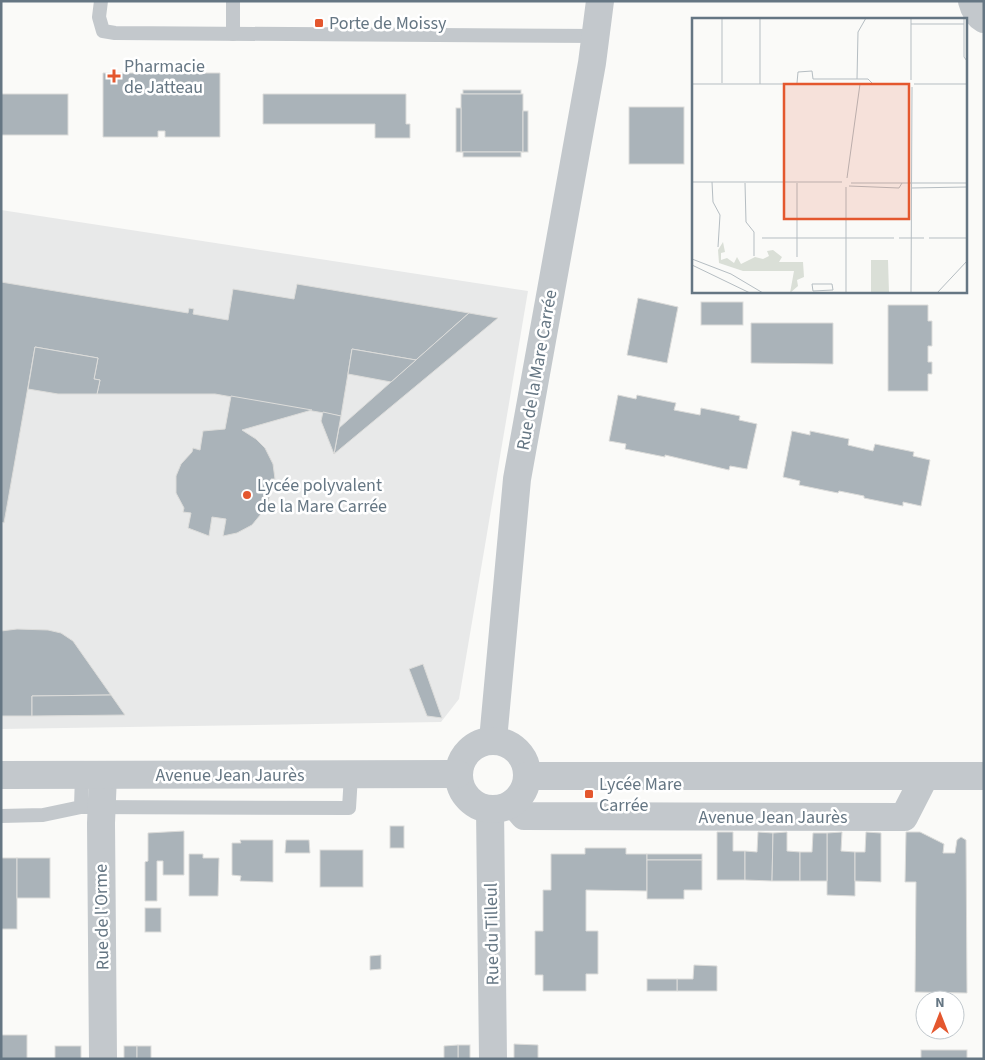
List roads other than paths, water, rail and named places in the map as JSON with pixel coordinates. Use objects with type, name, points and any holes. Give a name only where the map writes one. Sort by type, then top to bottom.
[{"type":"street","name":"Rue de la Mare Carrée","points":[[493,740],[517,479],[596,36],[600,1]]},
{"type":"street","points":[[972,1],[973,7],[979,16],[984,19]]},
{"type":"street","points":[[493,740],[511,745],[518,751],[523,759],[527,776],[523,791],[501,806],[480,807],[471,802],[464,794],[458,774],[465,754],[482,742],[493,740]]},
{"type":"street","name":"Rue de l'Orme","points":[[92,774],[91,808],[103,1059]]},
{"type":"street","name":"Avenue Jean Jaurès","points":[[1,775],[458,774]]},
{"type":"street","points":[[527,776],[984,776]]},
{"type":"street","name":"Avenue Jean Jaurès","points":[[501,806],[524,816],[904,817],[925,776]]},
{"type":"street","name":"Rue du Tilleul","points":[[493,1059],[501,806]]},
{"type":"lane","points":[[101,1],[99,17],[103,31],[115,33],[596,36]]},
{"type":"lane","points":[[232,1],[233,34]]},
{"type":"lane","points":[[1,816],[43,815],[91,808],[349,808],[351,774]]},
{"type":"place","name":"Porte de Moissy","points":[[319,23]]},
{"type":"place","name":"Pharmacie de Jatteau","points":[[114,76]]},
{"type":"place","name":"Lycée polyvalent de la Mare Carrée","points":[[247,495]]},
{"type":"place","name":"Lycée Mare Carrée","points":[[589,794]]}]
